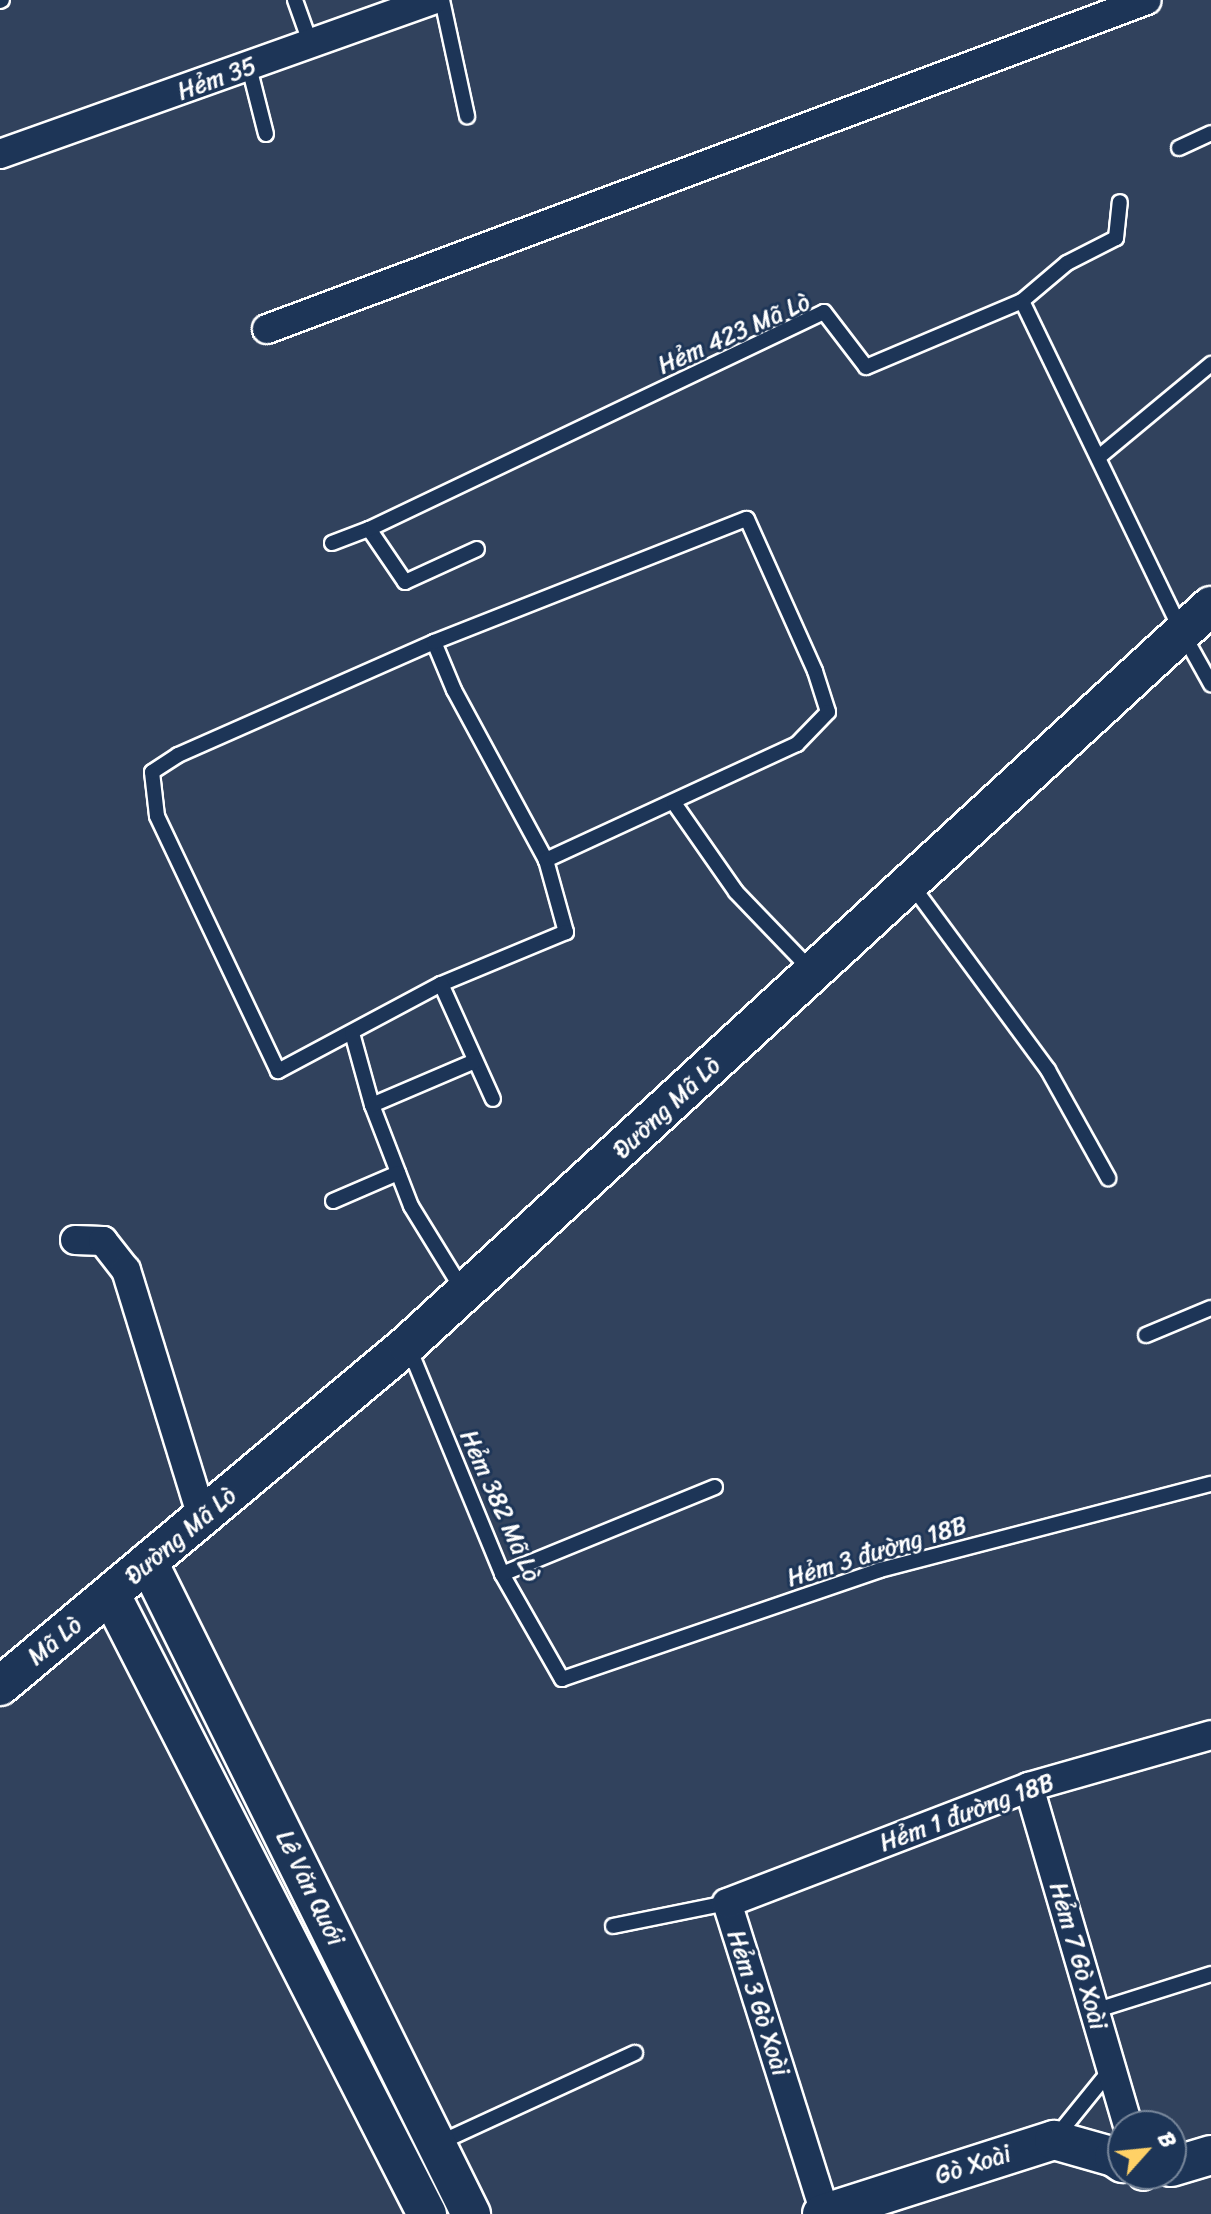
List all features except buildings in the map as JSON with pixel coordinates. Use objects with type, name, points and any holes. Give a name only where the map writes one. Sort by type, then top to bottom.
[{"type":"main road","name":"Đường Mã Lò","points":[[111,1595],[407,1345],[1211,606]]},
{"type":"main road","name":"Lê Văn Quới","points":[[148,1562],[471,2214]]},
{"type":"main road","name":"Lê Văn Quới","points":[[111,1595],[427,2214]]},
{"type":"main road","name":"Mã Lò","points":[[0,1686],[111,1595]]},
{"type":"main road","name":"Gò Xoài","points":[[823,2214],[1054,2140]]},
{"type":"main road","points":[[1054,2140],[1107,2155]]},
{"type":"main road","points":[[1187,2161],[1211,2155]]},
{"type":"street","name":"Hẻm 35","points":[[0,154],[432,0]]},
{"type":"street","points":[[267,329],[1147,0]]},
{"type":"street","points":[[75,1240],[103,1241],[126,1270],[202,1517]]},
{"type":"street","name":"Hẻm 1 đường 18B","points":[[727,1903],[1029,1787],[1211,1735]]},
{"type":"street","name":"Hẻm 7 Gò Xoài","points":[[1029,1787],[1123,2110]]},
{"type":"street","name":"Hẻm 3 Gò Xoài","points":[[727,1903],[823,2214]]},
{"type":"lane","points":[[295,0],[311,45]]},
{"type":"lane","points":[[442,0],[467,116]]},
{"type":"lane","points":[[249,67],[266,134]]},
{"type":"lane","points":[[1179,148],[1211,133]]},
{"type":"lane","points":[[1120,202],[1116,238],[1067,263],[1022,301],[1182,632],[1211,684]]},
{"type":"lane","name":"Hẻm 423 Mã Lò","points":[[332,543],[369,529],[824,312],[866,367],[1022,301]]},
{"type":"lane","points":[[1099,457],[1211,364]]},
{"type":"lane","points":[[434,642],[454,690],[546,860],[566,932],[441,984],[278,1071],[157,816],[152,772],[178,755],[434,642],[747,519],[815,671],[828,712],[797,744],[546,860]]},
{"type":"lane","points":[[369,529],[405,582],[477,549]]},
{"type":"lane","points":[[674,803],[736,892],[814,973]]},
{"type":"lane","points":[[911,883],[1032,1045],[1108,1178]]},
{"type":"lane","points":[[441,984],[493,1099]]},
{"type":"lane","points":[[352,1033],[372,1105],[411,1206],[464,1292]]},
{"type":"lane","points":[[372,1105],[475,1061]]},
{"type":"lane","points":[[333,1201],[398,1173]]},
{"type":"lane","points":[[1146,1335],[1211,1308]]},
{"type":"lane","name":"Hẻm 382 Mã Lò","points":[[407,1345],[502,1574],[562,1679]]},
{"type":"lane","name":"Hẻm 3 đường 18B","points":[[562,1679],[880,1570],[1211,1484]]},
{"type":"lane","points":[[502,1574],[715,1487]]},
{"type":"lane","name":"Hẻm 3 Gò Xoài","points":[[613,1926],[727,1903]]},
{"type":"lane","points":[[1094,2011],[1211,1974]]},
{"type":"lane","points":[[437,2144],[635,2053]]},
{"type":"lane","points":[[1054,2140],[1111,2069]]}]
